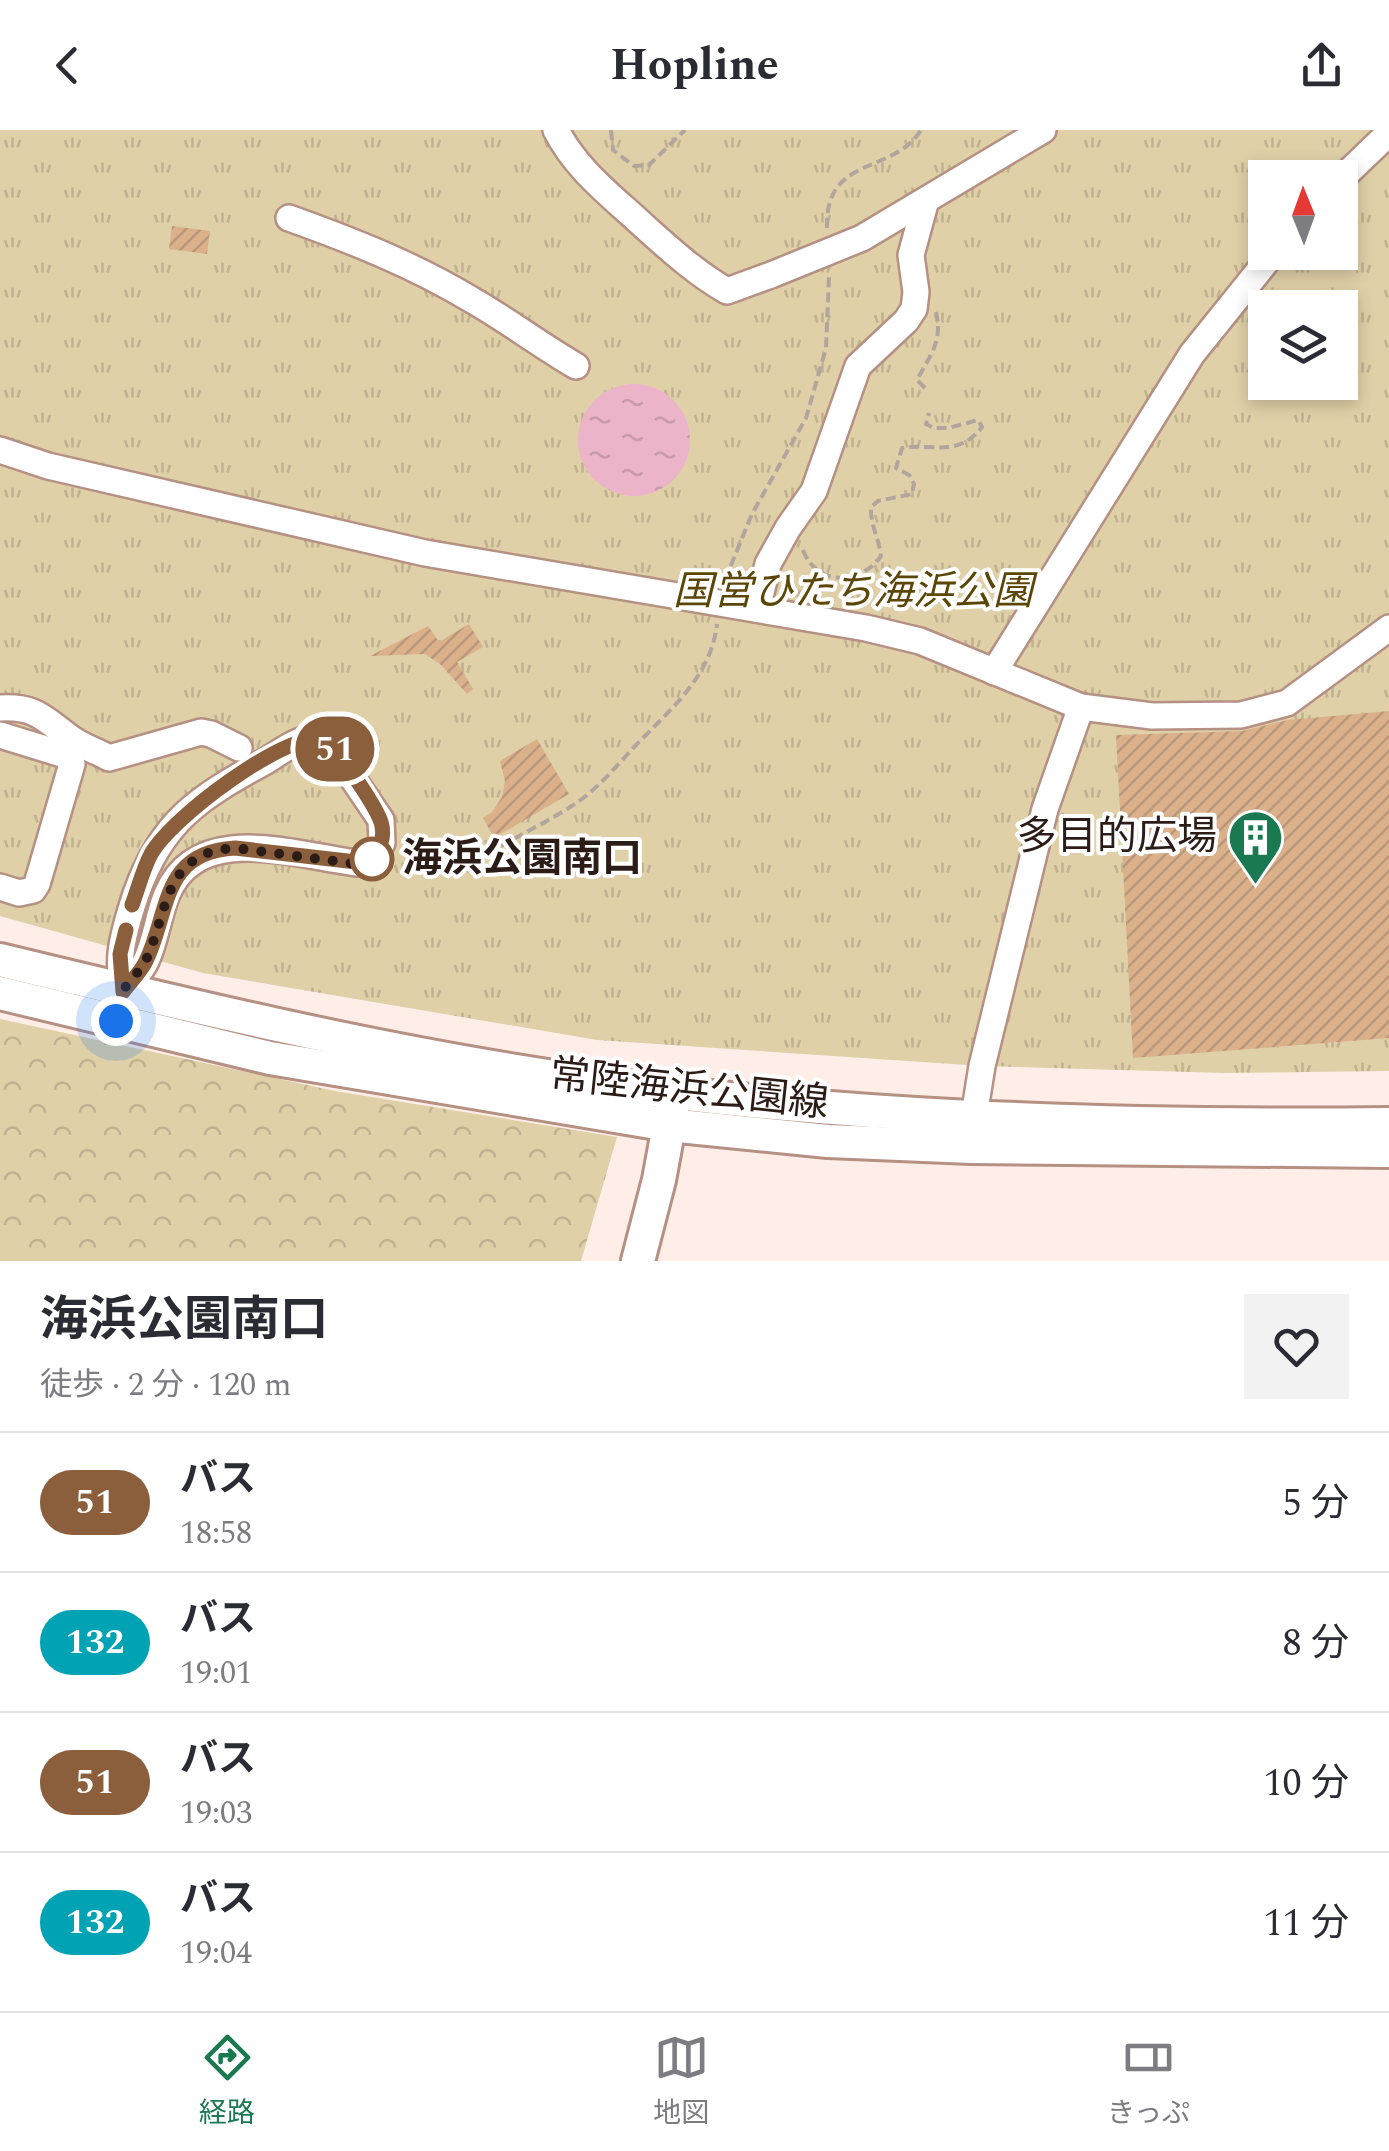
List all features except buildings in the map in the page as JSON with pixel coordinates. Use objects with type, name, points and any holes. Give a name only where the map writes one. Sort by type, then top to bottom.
[{"type":"main road","name":"常陸海浜公園線","points":[[0,960],[119,1007],[270,1058],[668,1126],[828,1141],[971,1147],[1389,1151]]},
{"type":"main road","name":"常陸海浜公園線","points":[[0,993],[119,1007],[676,1092],[974,1116],[1204,1126],[1389,1124]]},
{"type":"main road","points":[[638,1261],[660,1180],[676,1092]]},
{"type":"street","points":[[556,130],[567,151],[600,188],[692,270],[727,291],[862,238],[1043,130]]},
{"type":"street","points":[[1358,163],[1389,133]]},
{"type":"street","points":[[758,609],[768,564],[814,492],[858,366],[906,322],[914,309],[911,256],[926,200]]},
{"type":"street","points":[[290,218],[380,251],[426,274],[576,366]]},
{"type":"street","points":[[994,672],[1192,354],[1260,270]]},
{"type":"street","points":[[0,450],[65,470],[425,553],[720,602],[920,641],[1082,707],[1152,716],[1241,714],[1287,703],[1389,628]]},
{"type":"street","points":[[974,1116],[982,1066],[1045,808],[1082,707]]},
{"type":"street","points":[[0,708],[29,709],[56,724],[75,741],[109,758],[200,732],[238,748]]},
{"type":"street","points":[[0,735],[65,755],[72,764],[37,884],[33,890],[20,893],[0,887]]},
{"type":"street","points":[[321,738],[328,742],[381,820],[382,843],[372,859],[357,864],[252,849],[221,849],[192,862],[174,882],[146,961],[119,1007],[120,954],[132,905],[151,854],[168,831],[224,784],[302,740],[321,738]]},
{"type":"path","points":[[611,130],[613,150],[634,166],[648,165],[686,130]]},
{"type":"path","points":[[828,233],[827,208],[836,187],[853,172],[912,144],[921,130]]},
{"type":"path","points":[[500,846],[578,802],[600,785],[688,693],[716,639],[724,582],[752,514],[806,418],[816,388],[826,348],[828,271]]},
{"type":"path","points":[[916,292],[936,310],[940,328],[938,346],[917,380],[925,388]]},
{"type":"path","points":[[799,515],[803,554],[814,570],[831,578],[853,578],[872,569],[881,556],[870,524],[871,507],[878,501],[912,494],[914,484],[909,475],[896,468],[902,448],[936,450],[957,446],[974,438],[982,427],[978,420],[934,428],[926,424],[929,413]]},
{"type":"green space","name":"国営ひたち海浜公園","points":[[0,130],[1389,130],[1389,1071],[1224,1073],[982,1066],[597,1040],[203,973],[0,916]]},
{"type":"green space","points":[[0,1019],[335,1091],[617,1137],[581,1261],[0,1261]]},
{"type":"water","points":[[634,384],[655,388],[674,400],[686,419],[690,440],[686,461],[674,480],[655,492],[634,496],[613,492],[594,480],[582,461],[578,440],[582,419],[594,400],[613,388]]},
{"type":"bus line","name":"51","points":[[126,930],[120,954],[123,992],[146,961],[168,890],[192,862],[221,849],[235,848],[365,863],[382,843],[381,820],[334,747],[321,738],[302,740],[224,784],[190,809],[151,854],[132,905]]},
{"type":"place","name":"海浜公園南口","points":[[372,859]]},
{"type":"place","name":"多目的広場","points":[[1256,886]]},
{"type":"route","points":[[116,1021],[123,992],[146,961],[168,890],[192,862],[221,849],[235,848],[357,864],[372,859]]}]
